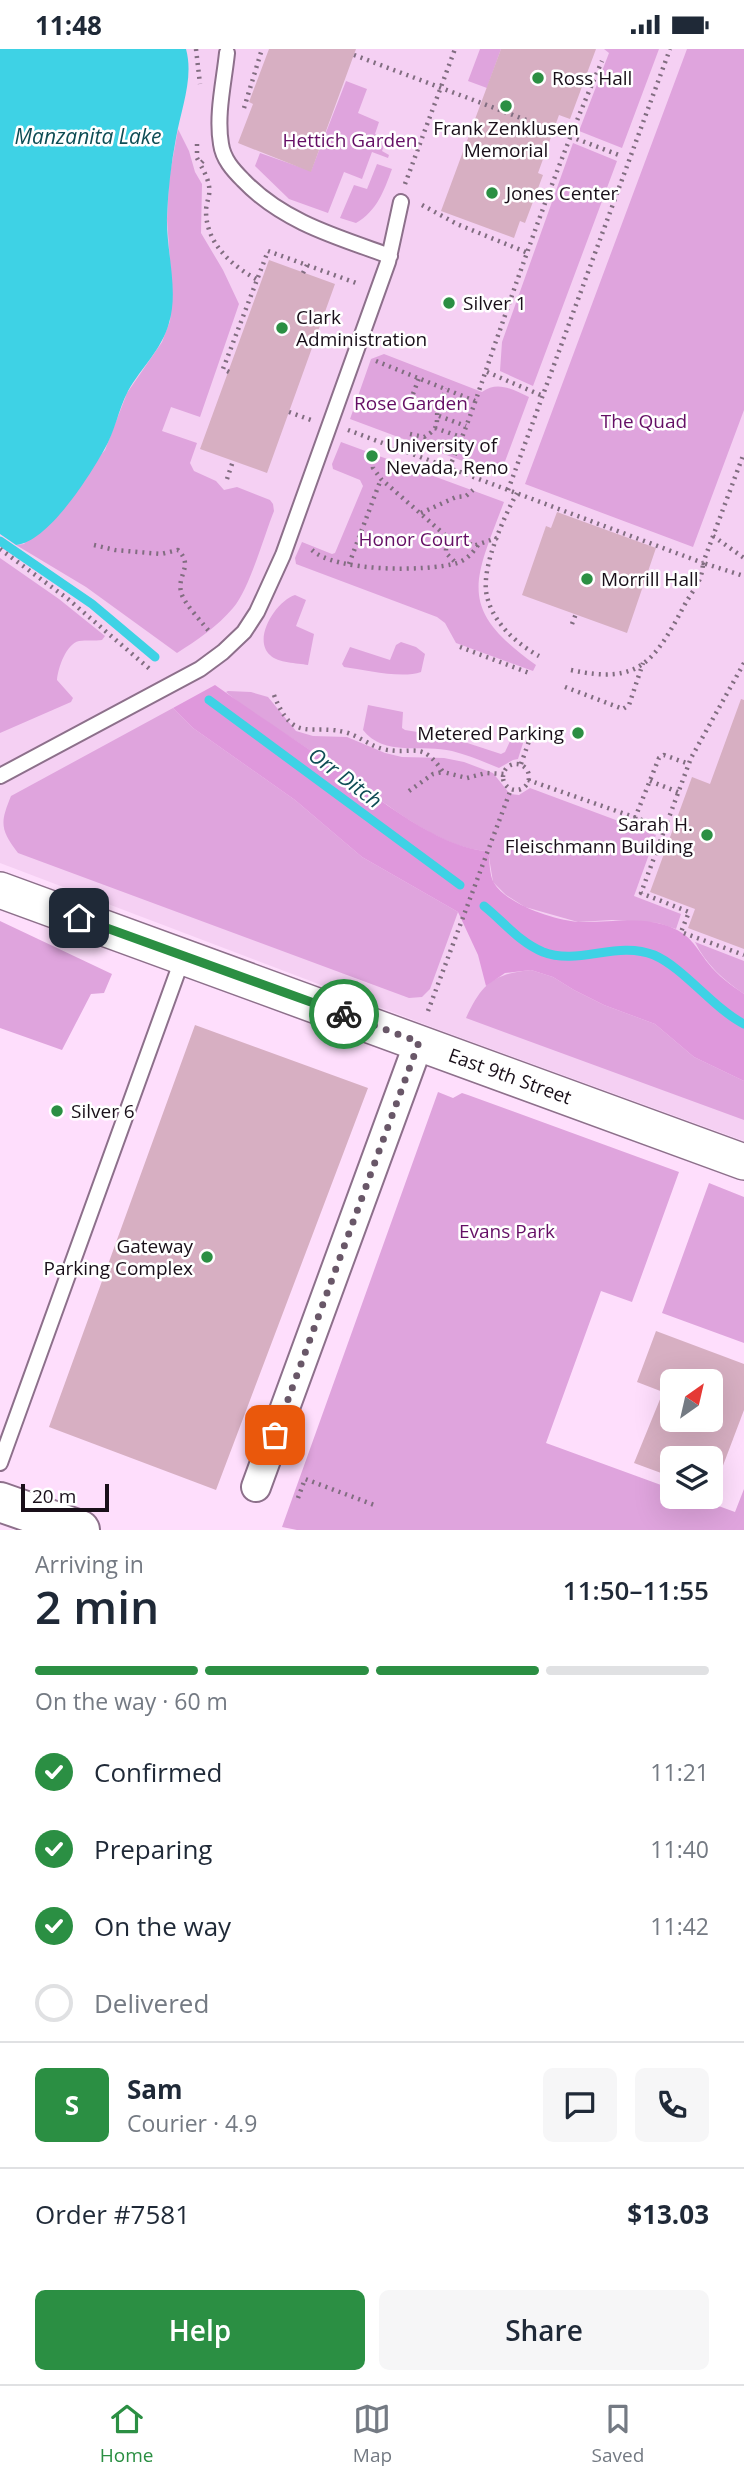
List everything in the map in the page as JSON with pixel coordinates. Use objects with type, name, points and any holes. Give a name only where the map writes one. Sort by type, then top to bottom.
[{"type":"highway","points":[[0,1502],[80,1530]]},
{"type":"street","name":"East 9th Street","points":[[0,890],[184,956],[424,1027],[744,1162]]},
{"type":"street","points":[[256,1487],[424,1027]]},
{"type":"lane","points":[[227,53],[220,118],[220,146],[230,168],[254,192],[281,212],[308,226],[390,256]]},
{"type":"lane","points":[[0,776],[200,669],[244,632],[271,585],[330,425],[390,256],[401,200]]},
{"type":"lane","points":[[0,1463],[184,956]]},
{"type":"path","points":[[455,49],[401,200],[430,208],[457,224],[527,253]]},
{"type":"path","points":[[509,490],[670,49]]},
{"type":"path","points":[[354,55],[619,155]]},
{"type":"path","points":[[449,468],[487,372],[569,137],[602,61]]},
{"type":"path","points":[[229,372],[223,369],[268,251],[360,284]]},
{"type":"path","points":[[303,272],[307,265]]},
{"type":"path","points":[[372,359],[475,401]]},
{"type":"path","points":[[487,372],[543,396]]},
{"type":"path","points":[[412,394],[419,378]]},
{"type":"path","points":[[410,433],[424,437],[435,428],[439,416],[438,408],[447,390]]},
{"type":"path","points":[[289,412],[311,420]]},
{"type":"path","points":[[439,416],[466,426]]},
{"type":"path","points":[[330,425],[744,576]]},
{"type":"path","points":[[435,428],[461,437]]},
{"type":"path","points":[[372,453],[373,468],[381,479],[445,535],[463,539],[473,546],[497,538]]},
{"type":"path","points":[[571,670],[600,676],[616,675],[643,663],[660,649],[702,577],[703,563],[744,453]]},
{"type":"path","points":[[227,479],[233,461]]},
{"type":"path","points":[[348,563],[381,479]]},
{"type":"path","points":[[421,513],[473,491]]},
{"type":"path","points":[[517,493],[497,538],[487,574],[486,592],[502,627],[514,640],[539,656]]},
{"type":"path","points":[[451,536],[446,544],[446,553],[456,563]]},
{"type":"path","points":[[713,536],[744,558]]},
{"type":"path","points":[[94,545],[161,554],[178,550],[184,555],[186,564],[180,585],[181,596],[212,634]]},
{"type":"path","points":[[312,550],[318,557],[332,562],[379,569],[401,569],[456,563],[467,558],[478,545]]},
{"type":"path","points":[[0,549],[68,599],[152,671]]},
{"type":"path","points":[[572,624],[577,611]]},
{"type":"path","points":[[460,647],[532,674]]},
{"type":"path","points":[[565,687],[624,709],[628,705],[643,663]]},
{"type":"path","points":[[744,663],[689,764],[640,893],[685,908],[689,912],[681,932],[711,940],[744,955]]},
{"type":"path","points":[[274,695],[282,712],[296,727],[311,731],[346,732],[381,748],[425,752],[443,772]]},
{"type":"path","points":[[521,764],[529,741]]},
{"type":"path","points":[[635,818],[659,758],[664,755],[689,764]]},
{"type":"path","points":[[521,764],[528,769],[530,776],[525,788],[511,789],[506,785],[504,774],[509,766],[521,764]]},
{"type":"path","points":[[409,791],[433,774],[443,772],[467,778],[486,773],[504,774]]},
{"type":"path","points":[[528,780],[665,828]]},
{"type":"path","points":[[650,782],[678,792]]},
{"type":"path","points":[[424,1027],[511,789]]},
{"type":"path","points":[[298,1498],[305,1479],[377,1506]]},
{"type":"shaded area","name":"University of Nevada, Reno","points":[[0,49],[744,49],[744,1141],[437,1029],[0,863]]},
{"type":"shaded area","points":[[215,685],[425,829],[468,848],[488,851],[492,880],[500,891],[520,904],[545,915],[570,921],[652,922],[675,929],[686,936],[716,972],[744,994],[744,1081],[694,1057],[655,1024],[604,1005],[553,977],[531,970],[505,973],[486,986],[478,955],[458,912],[362,857],[295,800],[193,728],[173,708]]},
{"type":"green space","points":[[480,49],[501,49],[487,88],[468,81]]},
{"type":"green space","points":[[604,49],[659,49],[622,148],[579,131],[609,53]]},
{"type":"green space","name":"The Quad","points":[[687,49],[744,49],[744,410],[693,547],[525,484]]},
{"type":"green space","name":"Hettich Garden","points":[[346,81],[367,89],[358,113],[379,122],[375,134],[387,139],[382,151],[389,155],[388,158],[372,152],[362,179],[344,172],[328,213],[289,199],[255,166],[260,153],[311,171]]},
{"type":"green space","points":[[178,129],[202,184],[201,233],[239,304],[200,417],[171,407],[162,431],[197,443],[190,463],[194,471],[216,481],[224,490],[237,487],[270,500],[274,511],[239,600],[214,627],[177,653],[86,587],[16,545],[24,544],[105,450],[127,393],[162,342],[170,321],[172,290],[167,219],[169,179]]},
{"type":"green space","points":[[573,143],[617,161],[533,386],[500,371],[502,342]]},
{"type":"green space","name":"Hettich Garden","points":[[377,164],[392,169],[375,206],[356,223],[340,218],[354,185],[367,189]]},
{"type":"green space","name":"Rose Garden","points":[[384,354],[482,392],[500,386],[529,397],[500,475],[350,419],[371,359]]},
{"type":"green space","name":"Honor Court","points":[[341,442],[504,502],[485,553],[479,592],[483,609],[493,627],[510,645],[536,665],[533,671],[456,643],[445,623],[437,617],[296,564],[295,558],[302,542],[335,553],[363,486],[360,480],[333,469],[332,464]]},
{"type":"green space","points":[[0,558],[59,599],[105,636],[102,640],[74,643],[64,657],[57,680],[73,698],[71,702],[0,733]]},
{"type":"green space","points":[[295,595],[306,600],[296,626],[314,634],[308,665],[278,660],[265,648],[265,631],[274,612]]},
{"type":"green space","points":[[401,642],[416,647],[425,654],[421,672],[404,675],[383,673],[344,667],[342,664],[350,647],[390,660],[396,645]]},
{"type":"green space","points":[[226,692],[251,692],[268,697],[296,731],[313,736],[347,737],[402,757],[444,758],[464,762],[493,773],[510,794],[519,795],[530,788],[656,835],[634,896],[681,914],[676,929],[658,923],[612,920],[578,922],[525,907],[506,895],[493,882],[488,851],[448,841],[407,819],[243,706]]},
{"type":"green space","points":[[368,705],[403,712],[402,728],[405,730],[449,737],[501,754],[514,737],[524,740],[518,759],[499,768],[452,751],[393,747],[381,744],[363,730]]},
{"type":"green space","points":[[173,708],[193,728],[295,800],[362,857],[458,912],[430,989],[422,997],[409,998],[18,853],[4,826],[11,796]]},
{"type":"green space","points":[[0,921],[112,974],[104,993],[91,994],[62,1050],[0,1028]]},
{"type":"green space","points":[[695,942],[744,961],[744,994],[716,971]]},
{"type":"green space","points":[[531,970],[553,977],[604,1005],[655,1024],[694,1057],[744,1081],[744,1120],[466,1018],[478,996],[491,982],[507,974]]},
{"type":"green space","name":"Evans Park","points":[[438,1092],[453,1098],[462,1093],[679,1172],[632,1302],[601,1291],[546,1443],[660,1485],[660,1509],[723,1508],[735,1512],[744,1489],[744,1530],[297,1530],[282,1527]]},
{"type":"green space","points":[[709,1183],[744,1197],[744,1343],[662,1313]]},
{"type":"water","name":"Manzanita Lake","points":[[0,49],[186,49],[189,71],[169,187],[167,230],[173,297],[166,332],[128,391],[108,443],[78,491],[41,533],[16,545],[0,534]]},
{"type":"building","points":[[269,49],[356,49],[311,172],[238,143],[253,104],[249,102]]},
{"type":"building","points":[[501,49],[596,49],[570,119],[559,115],[538,173],[543,175],[525,223],[520,221],[514,238],[441,211]]},
{"type":"building","name":"Clark Administration","points":[[269,260],[335,284],[267,473],[200,449]]},
{"type":"building","name":"Morrill Hall","points":[[557,512],[656,548],[627,633],[522,595],[546,526],[551,528]]},
{"type":"building","name":"Sarah H. Fleischmann Building","points":[[741,699],[744,700],[744,949],[688,928],[695,909],[650,892],[692,777],[710,784]]},
{"type":"building","name":"Gateway Parking Complex","points":[[195,1025],[368,1088],[216,1490],[49,1427]]},
{"type":"building","points":[[656,1331],[744,1364],[744,1410],[723,1466],[723,1446],[660,1446],[660,1473],[634,1463],[660,1399],[660,1432],[723,1432],[723,1369],[660,1369],[660,1391],[637,1382]]},
{"type":"waterway","name":"Orr Ditch","points":[[0,541],[92,604],[155,657]]},
{"type":"waterway","name":"Orr Ditch","points":[[209,700],[460,885]]},
{"type":"waterway","name":"Orr Ditch","points":[[484,906],[519,937],[543,952],[570,956],[626,950],[654,955],[676,969],[732,1017],[744,1024]]},
{"type":"way so far","points":[[275,1435],[419,1042],[344,1014]]},
{"type":"place","name":"Ross Hall","points":[[538,78]]},
{"type":"place","name":"Frank Zenklusen Memorial","points":[[506,106]]},
{"type":"place","name":"Jones Center","points":[[492,193]]},
{"type":"place","name":"Silver 1","points":[[449,303]]},
{"type":"place","name":"Clark Administration","points":[[282,328]]},
{"type":"place","name":"University of Nevada, Reno","points":[[372,456]]},
{"type":"place","name":"Morrill Hall","points":[[587,579]]},
{"type":"place","name":"Metered Parking","points":[[578,733]]},
{"type":"place","name":"Sarah H. Fleischmann Building","points":[[707,835]]},
{"type":"place","name":"Silver 6","points":[[57,1111]]},
{"type":"place","name":"Gateway Parking Complex","points":[[207,1257]]},
{"type":"route","points":[[79,918],[344,1014]]}]
